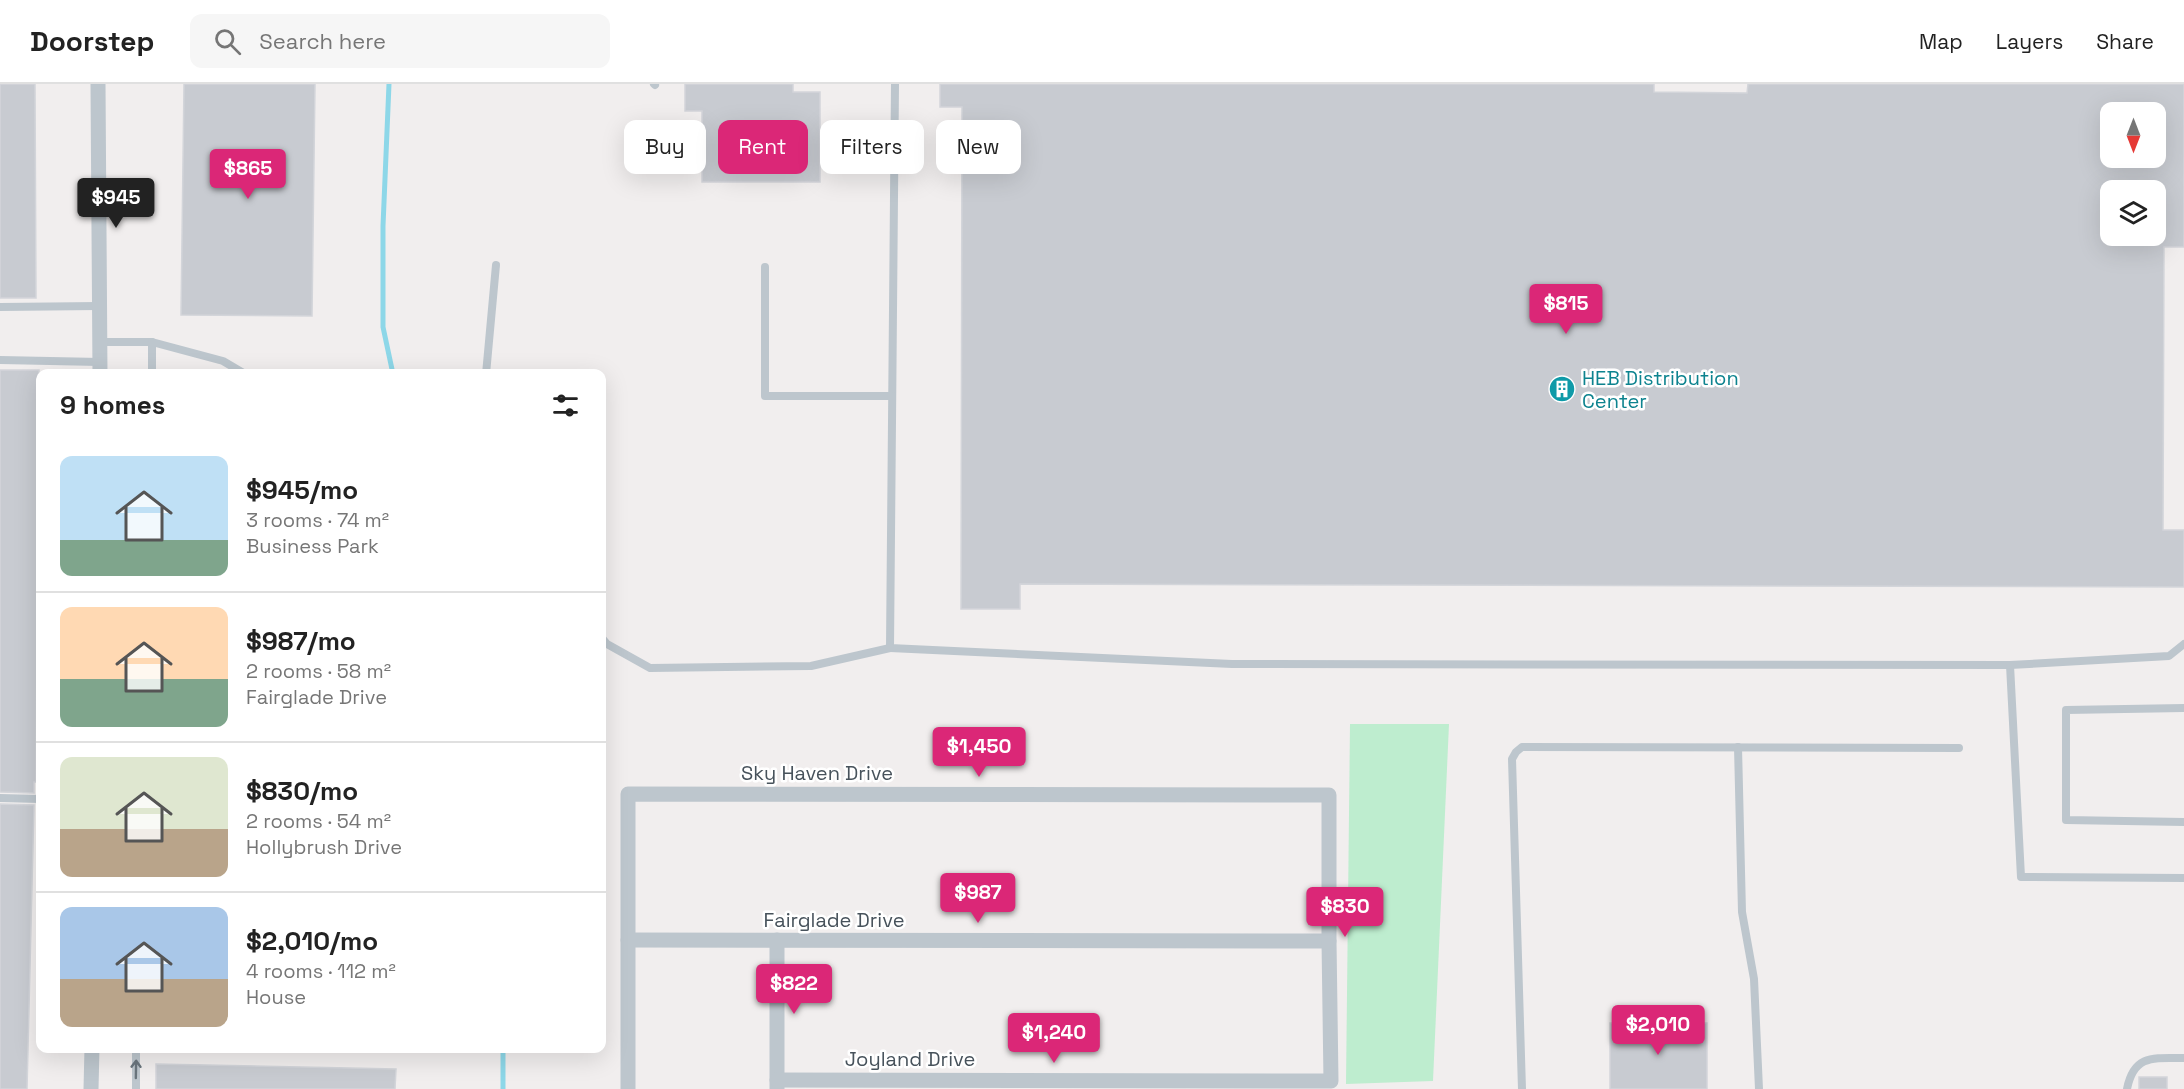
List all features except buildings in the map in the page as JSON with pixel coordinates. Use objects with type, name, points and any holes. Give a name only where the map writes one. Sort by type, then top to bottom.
[{"type":"street","points":[[99,84],[100,368]]},
{"type":"street","name":"Sky Haven Drive","points":[[628,940],[628,794],[1329,795],[1329,941]]},
{"type":"street","points":[[628,940],[628,1089]]},
{"type":"street","name":"Fairglade Drive","points":[[628,940],[1329,941]]},
{"type":"street","points":[[777,940],[777,1084]]},
{"type":"street","name":"Joyland Drive","points":[[777,1084],[1331,1081],[1329,941]]},
{"type":"street","points":[[91,1089],[92,1053]]},
{"type":"lane","points":[[890,648],[895,84]]},
{"type":"lane","points":[[486,369],[496,265]]},
{"type":"lane","points":[[765,267],[765,396],[892,396]]},
{"type":"lane","points":[[0,307],[99,306]]},
{"type":"lane","points":[[100,342],[152,342],[223,361],[237,369]]},
{"type":"lane","points":[[152,342],[152,369]]},
{"type":"lane","points":[[0,360],[100,368]]},
{"type":"lane","points":[[606,643],[650,668],[812,666],[890,648],[1232,664],[2010,665],[2169,656],[2184,644]]},
{"type":"lane","points":[[2010,665],[2021,877],[2184,878]]},
{"type":"lane","points":[[2184,708],[2066,710],[2066,820],[2184,822]]},
{"type":"lane","points":[[1522,1089],[1512,759],[1515,752],[1522,747],[1959,748]]},
{"type":"lane","points":[[1738,747],[1742,912],[1754,979],[1759,1089]]},
{"type":"lane","points":[[0,798],[36,799]]},
{"type":"lane","points":[[136,1053],[136,1089]]},
{"type":"lane","points":[[2127,1089],[2136,1065],[2142,1061],[2184,1058]]},
{"type":"green space","points":[[1350,724],[1449,724],[1433,1081],[1346,1084]]},
{"type":"waterway","points":[[389,84],[383,226],[383,327],[392,369]]},
{"type":"waterway","points":[[503,1053],[503,1089]]},
{"type":"place","name":"HEB Distribution Center","points":[[1562,389]]}]
